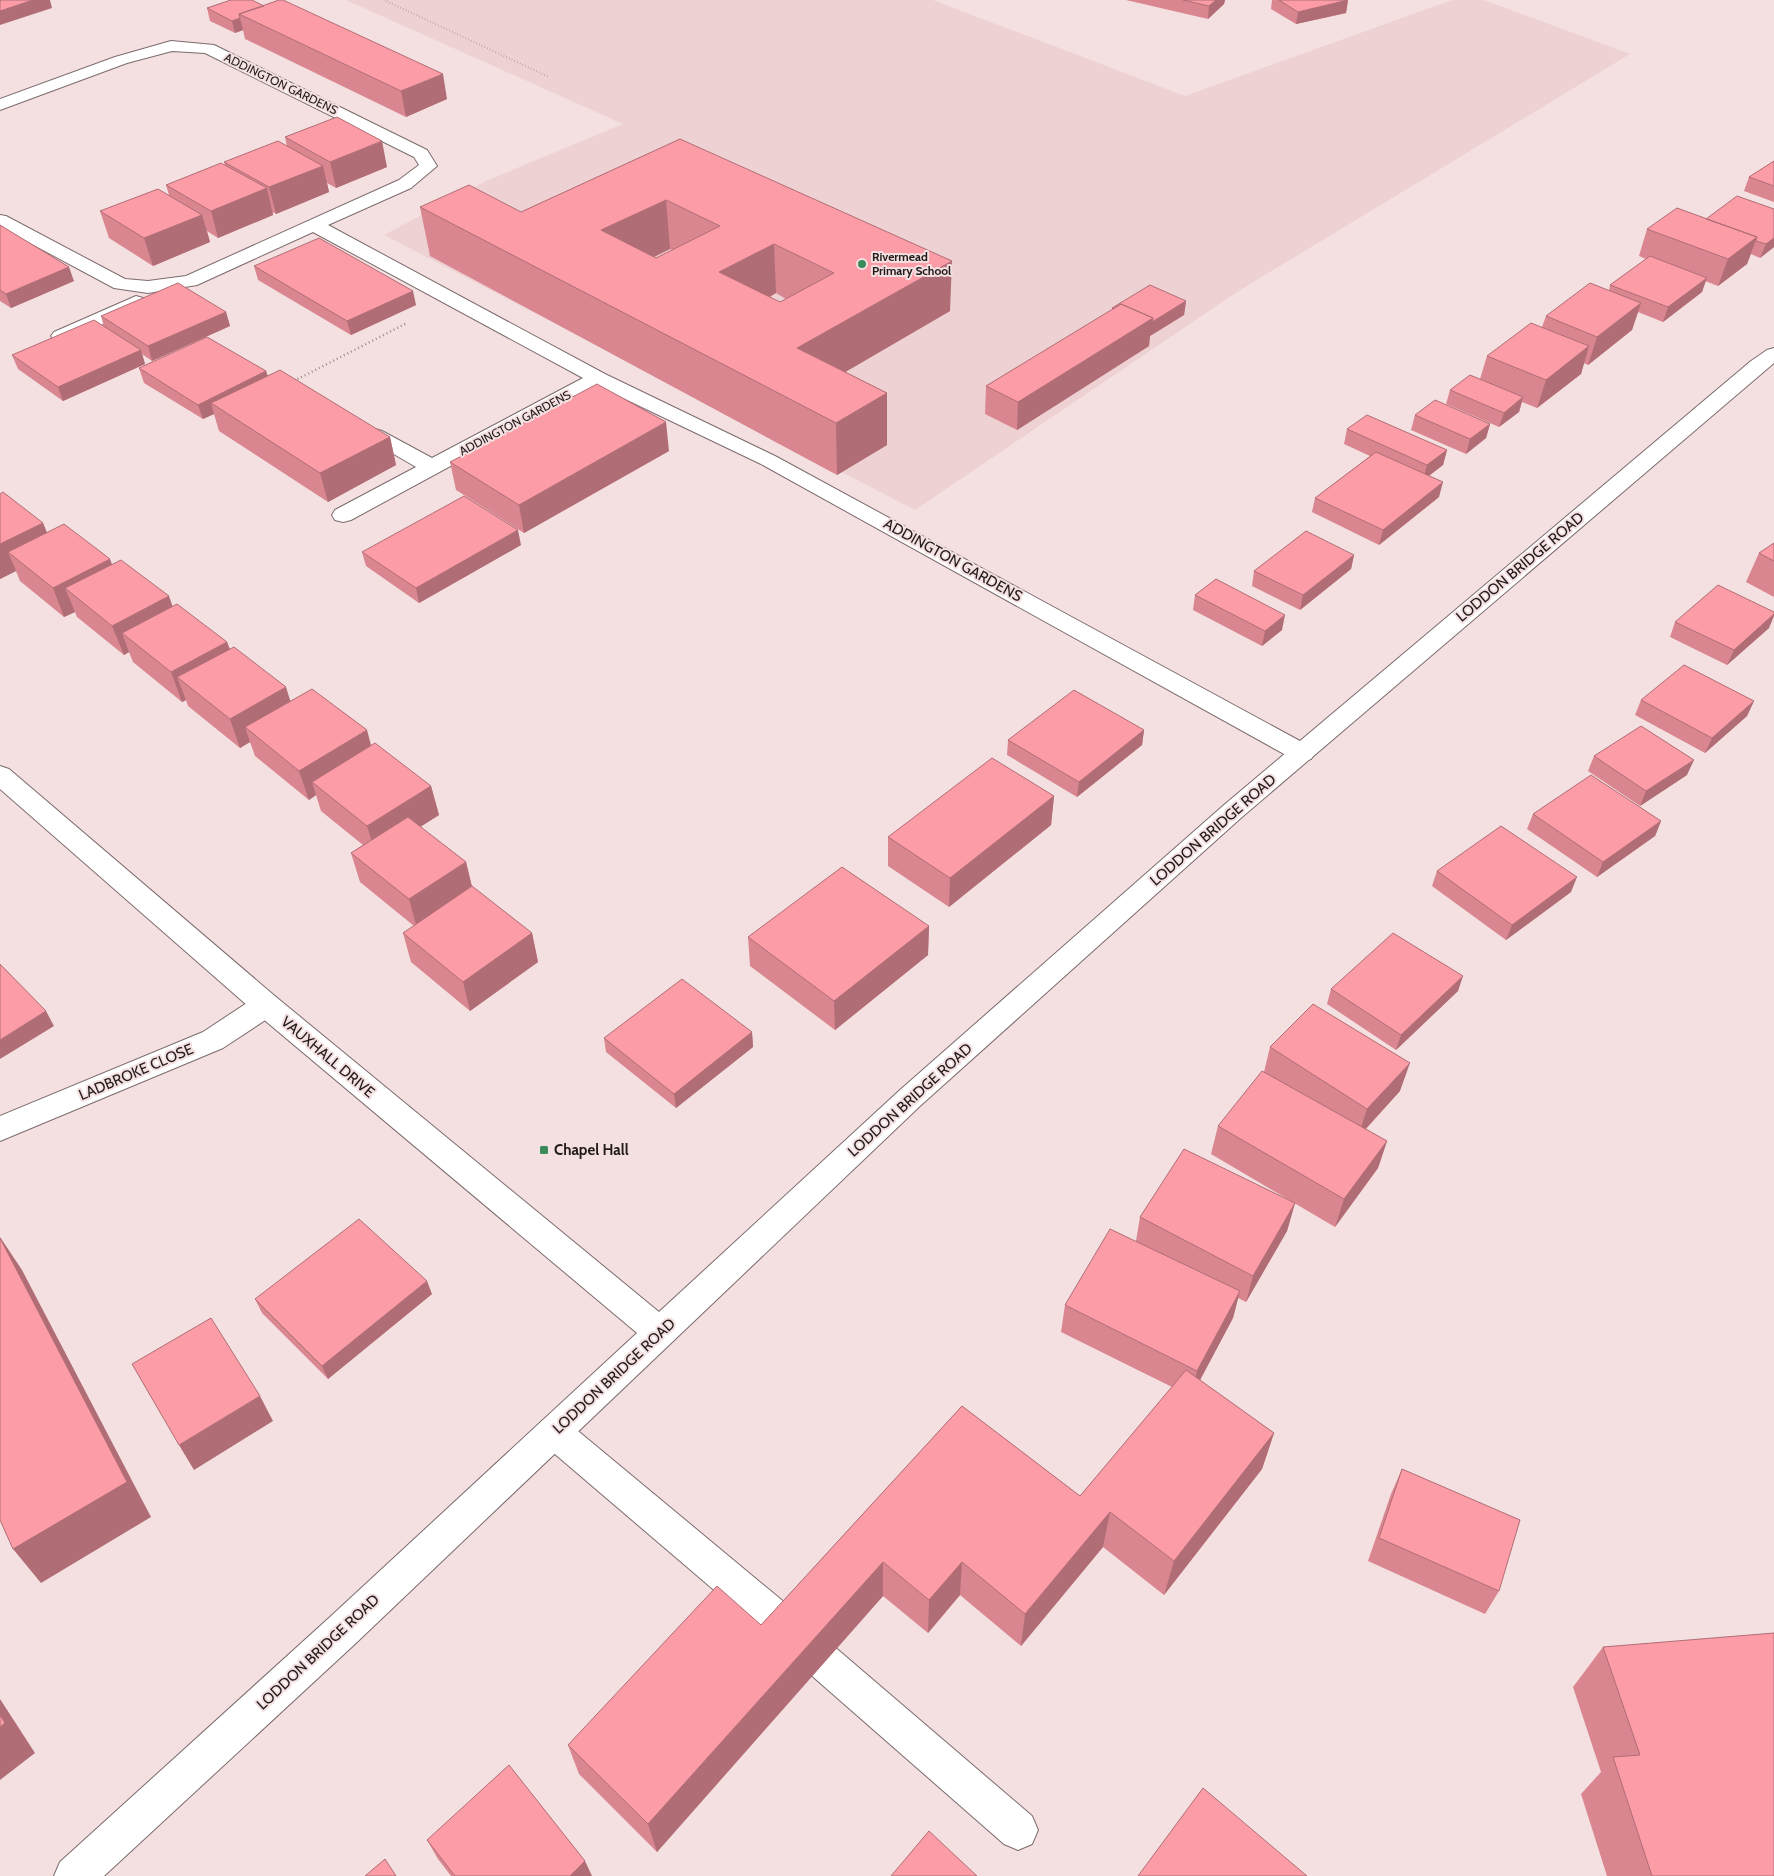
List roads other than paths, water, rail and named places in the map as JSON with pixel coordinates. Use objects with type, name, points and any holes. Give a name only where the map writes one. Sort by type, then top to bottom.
[{"type":"street","name":"ADDINGTON GARDENS","points":[[0,105],[121,60],[171,46],[208,48],[421,154],[428,166],[405,184],[190,281],[148,287],[121,284],[0,220]]},
{"type":"street","name":"ADDINGTON GARDENS","points":[[314,225],[598,378],[768,460],[1302,753]]},
{"type":"street","points":[[44,343],[134,304],[148,287]]},
{"type":"street","name":"LODDON BRIDGE ROAD","points":[[74,1876],[175,1786],[910,1098],[1233,811],[1758,365],[1774,354]]},
{"type":"street","name":"ADDINGTON GARDENS","points":[[344,515],[598,378]]},
{"type":"street","points":[[375,435],[432,467]]},
{"type":"street","name":"VAUXHALL DRIVE","points":[[0,776],[266,1005],[661,1332]]},
{"type":"street","name":"LADBROKE CLOSE","points":[[0,1129],[213,1040],[266,1005]]},
{"type":"street","points":[[554,1432],[789,1630]]},
{"type":"street","points":[[824,1662],[1018,1830]]},
{"type":"place","name":"Rivermead Primary School","points":[[862,264]]},
{"type":"place","name":"Chapel Hall","points":[[544,1150]]}]
